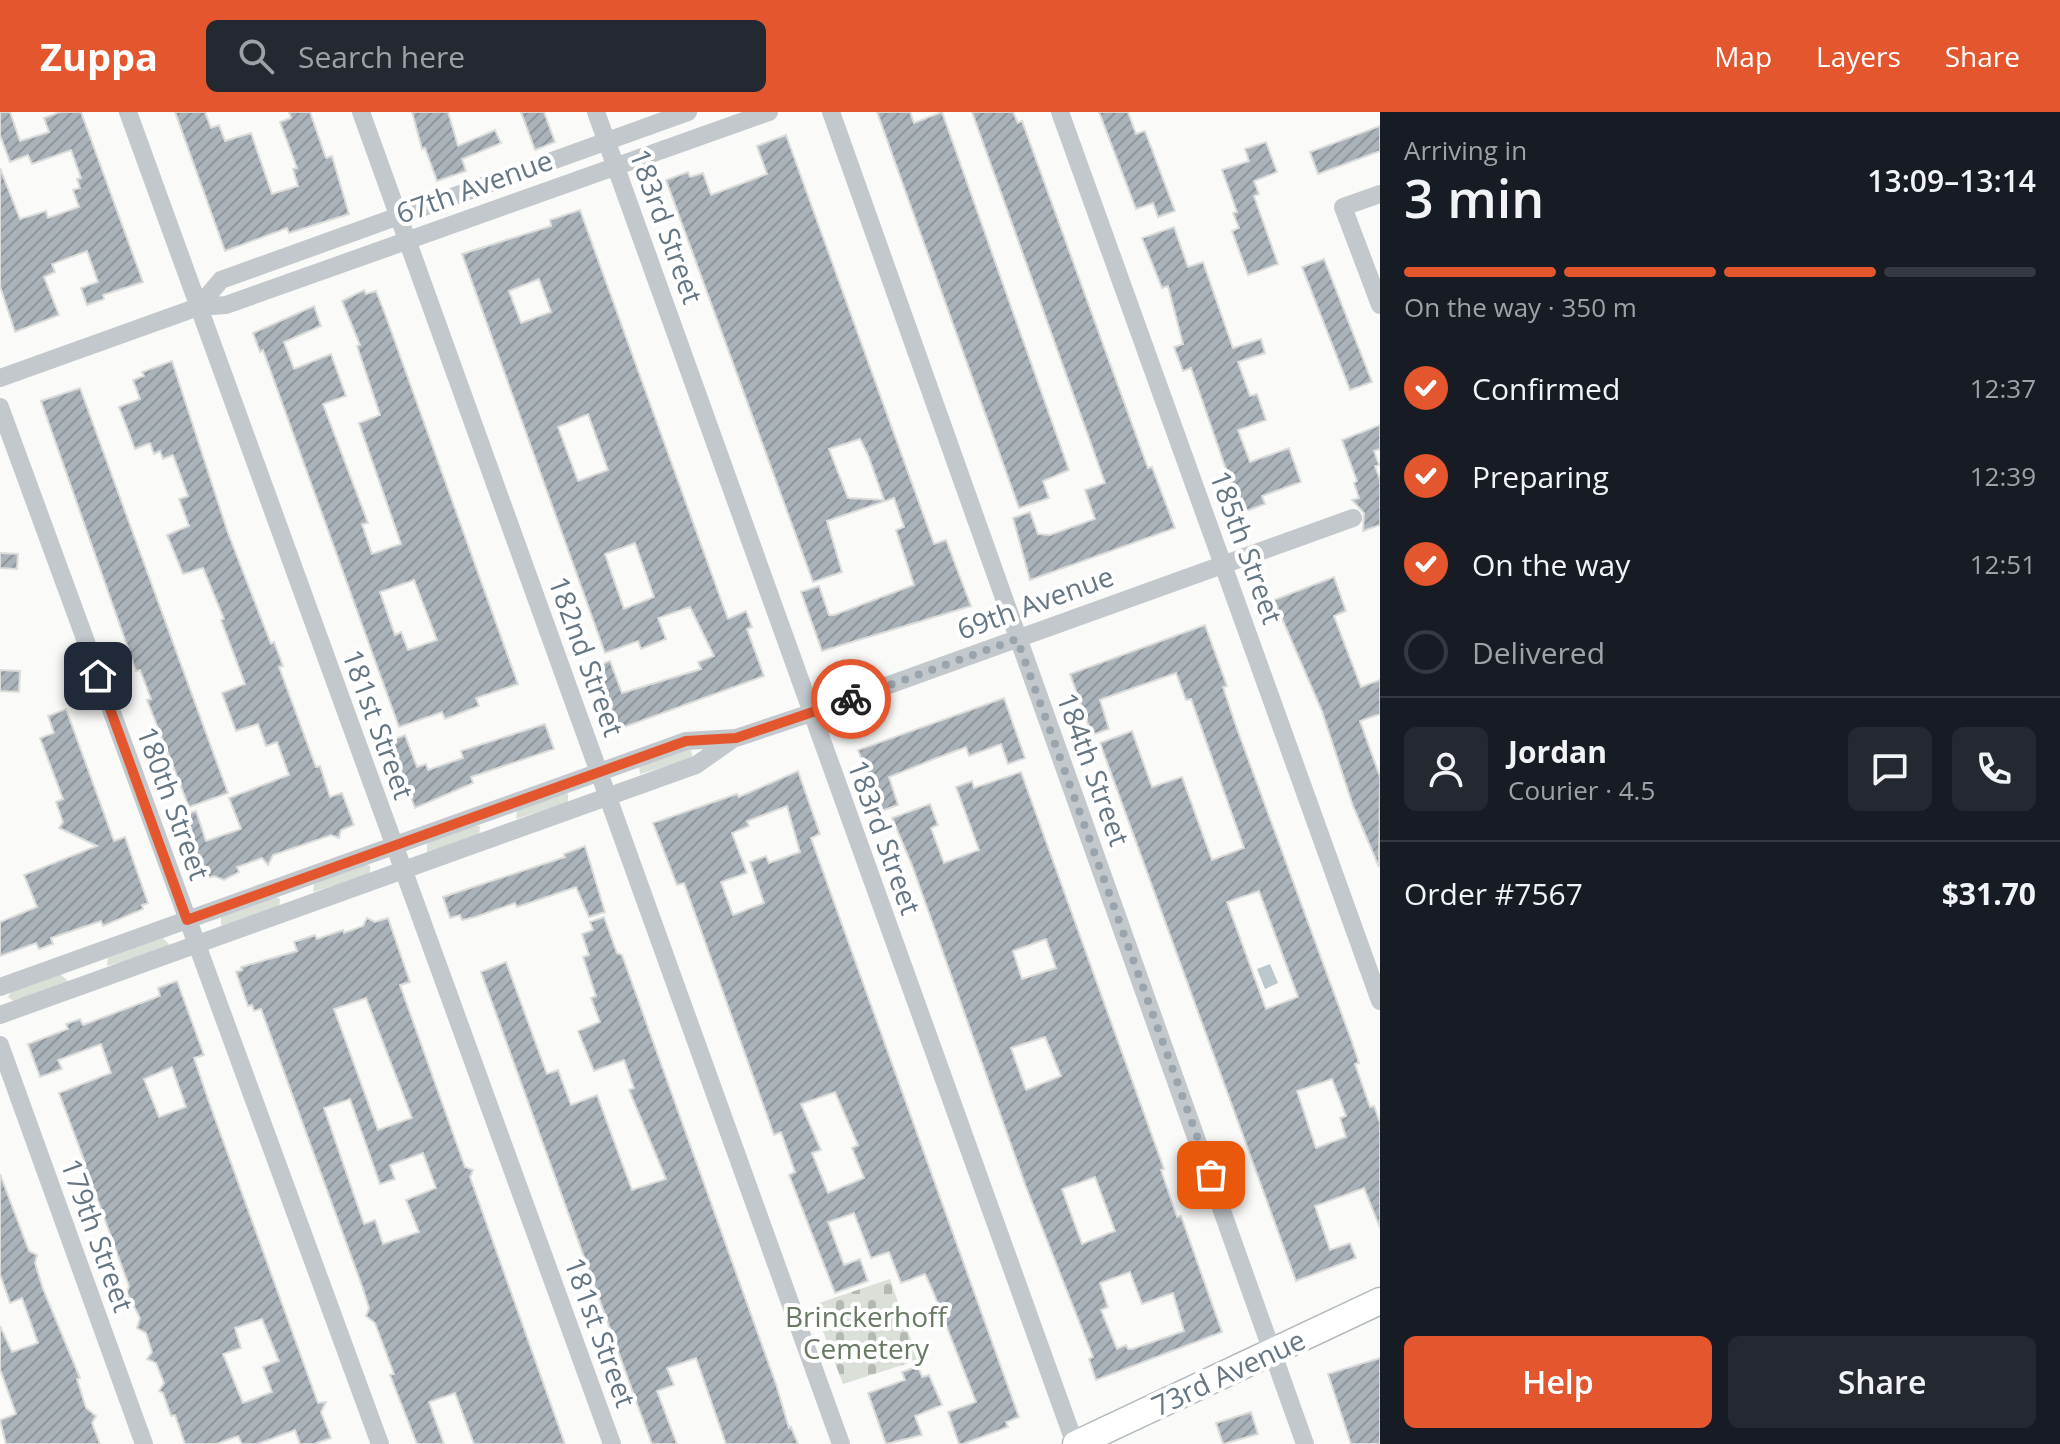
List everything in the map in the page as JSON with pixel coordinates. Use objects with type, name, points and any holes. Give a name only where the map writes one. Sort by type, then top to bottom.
[{"type":"street","name":"181st Street","points":[[128,112],[612,1444]]},
{"type":"street","name":"182nd Street","points":[[361,112],[841,1444]]},
{"type":"street","name":"183rd Street","points":[[596,112],[1076,1444]]},
{"type":"street","name":"67th Avenue","points":[[198,307],[221,280],[688,112]]},
{"type":"street","name":"67th Avenue","points":[[0,378],[198,307],[226,305],[615,164],[769,112]]},
{"type":"street","name":"184th Street","points":[[831,112],[1017,639],[1275,1350],[1305,1444]]},
{"type":"street","name":"185th Street","points":[[1060,112],[1380,1001]]},
{"type":"street","points":[[1380,194],[1343,207],[1380,305]]},
{"type":"street","name":"180th Street","points":[[0,407],[380,1444]]},
{"type":"street","name":"69th Avenue","points":[[0,987],[686,741],[736,738],[811,713],[1353,518]]},
{"type":"street","name":"69th Avenue","points":[[0,1015],[696,765],[736,738]]},
{"type":"street","points":[[496,811],[503,833]]},
{"type":"street","points":[[290,882],[300,907]]},
{"type":"street","points":[[86,956],[95,981]]},
{"type":"street","name":"179th Street","points":[[0,1045],[144,1444]]},
{"type":"street","name":"73rd Avenue","points":[[1076,1444],[1380,1301]]},
{"type":"green space","points":[[686,748],[691,750],[693,759],[640,774],[639,765]]},
{"type":"green space","points":[[562,793],[568,794],[568,803],[516,819],[517,810]]},
{"type":"green space","points":[[472,826],[480,826],[479,836],[427,852],[427,843]]},
{"type":"green space","points":[[363,864],[370,866],[370,875],[313,892],[314,884]]},
{"type":"green space","points":[[276,897],[280,899],[279,908],[224,927],[221,925],[221,916]]},
{"type":"green space","points":[[163,938],[169,944],[167,949],[107,966],[108,958]]},
{"type":"green space","points":[[60,974],[68,981],[65,984],[15,1002],[8,997],[11,992]]},
{"type":"green space","name":"Brinckerhoff Cemetery","points":[[890,1279],[918,1360],[843,1384],[813,1305]]},
{"type":"water","points":[[1270,964],[1278,983],[1265,989],[1257,969]]},
{"type":"building","points":[[0,112],[10,112],[20,141],[49,132],[44,118],[60,112],[81,112],[143,282],[103,295],[104,299],[87,305],[81,288],[98,282],[87,251],[52,264],[55,272],[44,277],[59,315],[15,332],[0,286],[0,168],[20,219],[46,211],[48,218],[79,207],[73,190],[80,188],[77,179],[81,178],[71,150],[32,164],[28,155],[10,162],[0,135]]},
{"type":"building","points":[[175,112],[205,112],[211,128],[219,125],[225,141],[251,133],[272,194],[298,186],[293,169],[297,168],[280,122],[291,118],[289,112],[310,112],[326,158],[332,156],[349,214],[289,233],[287,228],[225,251]]},
{"type":"building","points":[[412,112],[448,112],[458,146],[495,130],[501,143],[462,159],[466,171],[437,181],[425,148],[422,149]]},
{"type":"building","points":[[521,112],[544,112],[555,142],[535,150]]},
{"type":"building","points":[[877,112],[910,112],[914,123],[942,112],[1069,470],[1043,481],[1049,498],[1019,508]]},
{"type":"building","points":[[972,112],[1013,112],[1018,123],[1022,121],[1148,468],[1152,467],[1175,528],[1030,580],[1013,518],[1030,512],[1038,534],[1050,535],[1095,519],[1085,490],[1105,483]]},
{"type":"building","points":[[1099,112],[1128,112],[1136,134],[1145,131],[1175,211],[1158,217],[1153,203],[1136,209]]},
{"type":"building","points":[[1380,126],[1380,151],[1318,174],[1310,152]]},
{"type":"building","points":[[786,135],[934,544],[946,540],[971,606],[822,651],[801,592],[819,586],[829,615],[834,615],[914,585],[896,530],[904,527],[894,498],[827,521],[842,572],[813,582],[666,180],[688,172],[690,177],[703,173],[711,195],[746,182],[767,174],[757,146]],"holes":[[[860,439],[884,500],[848,498],[829,449]]]},
{"type":"building","points":[[1266,142],[1277,172],[1254,181],[1259,194],[1254,196],[1278,264],[1248,275],[1232,231],[1239,228],[1233,213],[1237,212],[1222,170],[1249,161],[1245,149]]},
{"type":"building","points":[[580,210],[728,619],[746,611],[752,627],[747,629],[764,676],[616,730],[593,667],[610,661],[622,693],[701,669],[698,662],[714,656],[690,607],[658,618],[666,639],[641,649],[638,641],[605,653],[462,254],[551,226],[550,220]],"holes":[[[539,279],[551,312],[521,323],[509,291]],[[588,414],[608,470],[578,481],[558,427]],[[635,543],[654,597],[624,609],[605,554]]]},
{"type":"building","points":[[1174,227],[1188,267],[1203,262],[1233,348],[1261,339],[1265,353],[1238,362],[1250,396],[1257,394],[1266,420],[1238,430],[1250,462],[1289,448],[1301,482],[1262,496],[1265,504],[1241,513],[1191,368],[1183,371],[1174,347],[1183,344],[1168,286],[1162,288],[1142,238]]},
{"type":"building","points":[[1324,259],[1372,382],[1350,390],[1302,267]]},
{"type":"building","points":[[364,290],[366,294],[376,291],[518,684],[476,698],[479,706],[445,719],[442,712],[399,727],[263,350],[260,352],[253,333],[314,306],[321,326],[284,342],[294,369],[331,354],[346,396],[323,404],[368,523],[362,524],[372,554],[401,544],[359,423],[380,415],[357,346],[360,345],[342,301]],"holes":[[[414,580],[437,640],[408,650],[401,632],[395,635],[380,592]]]},
{"type":"building","points":[[172,361],[228,533],[271,644],[274,642],[283,666],[279,667],[316,767],[320,766],[330,797],[342,793],[354,825],[341,830],[339,838],[331,835],[273,855],[268,865],[262,858],[237,867],[239,872],[224,880],[214,876],[203,880],[180,816],[196,811],[206,841],[241,829],[229,798],[289,775],[277,742],[266,746],[258,724],[236,731],[222,693],[245,684],[221,620],[224,619],[203,568],[183,574],[167,535],[189,526],[179,499],[188,496],[173,455],[163,459],[160,451],[154,454],[150,443],[135,449],[119,407],[140,399],[133,380],[144,376],[142,372]]},
{"type":"building","points":[[80,388],[228,793],[189,807],[147,700],[151,699],[140,670],[136,671],[41,401]]},
{"type":"building","points":[[1380,425],[1380,449],[1374,451],[1379,465],[1375,466],[1380,480],[1380,525],[1363,531],[1364,513],[1352,500],[1359,498],[1354,483],[1357,481],[1342,440]]},
{"type":"building","points":[[0,553],[18,554],[17,569],[0,568]]},
{"type":"building","points":[[1334,577],[1346,611],[1334,616],[1361,687],[1380,680],[1380,714],[1360,721],[1380,777],[1379,867],[1353,806],[1322,711],[1274,600]]},
{"type":"building","points":[[1205,625],[1227,686],[1223,687],[1236,726],[1352,1042],[1359,1063],[1355,1064],[1370,1107],[1374,1106],[1380,1123],[1380,1228],[1364,1188],[1315,1206],[1330,1250],[1350,1243],[1356,1258],[1296,1281],[1100,743],[1132,731],[1152,787],[1182,777],[1212,860],[1244,848],[1191,699],[1186,700],[1176,673],[1102,699],[1109,729],[1092,735],[1070,674]],"holes":[[[1259,891],[1298,997],[1266,1009],[1227,902]],[[1332,1079],[1346,1116],[1340,1118],[1346,1137],[1316,1148],[1297,1091]]]},
{"type":"building","points":[[0,670],[20,671],[19,692],[0,691]]},
{"type":"building","points":[[1004,698],[1025,758],[1008,764],[1001,744],[969,756],[966,747],[889,777],[898,805],[881,811],[858,750]]},
{"type":"building","points":[[66,709],[114,841],[125,837],[148,903],[142,905],[143,909],[103,926],[101,921],[51,938],[53,944],[39,949],[36,943],[0,956],[0,922],[37,907],[24,875],[97,846],[59,828],[63,822],[56,802],[63,799],[40,738],[54,733],[48,716]]},
{"type":"building","points":[[545,724],[554,749],[471,777],[473,783],[415,808],[389,741],[405,735],[417,767],[426,764],[428,770],[463,758],[461,751]]},
{"type":"building","points":[[798,771],[820,834],[811,838],[1019,1417],[1006,1422],[1008,1427],[959,1444],[948,1412],[976,1402],[932,1289],[925,1274],[901,1283],[889,1252],[871,1258],[854,1213],[828,1222],[844,1265],[860,1259],[868,1281],[835,1293],[789,1175],[795,1172],[781,1132],[774,1135],[684,883],[677,885],[653,823],[737,794],[739,797]],"holes":[[[787,806],[800,852],[769,863],[766,856],[750,862],[764,903],[733,915],[721,882],[747,873],[732,833],[749,826],[747,821]],[[835,1092],[858,1145],[852,1148],[864,1178],[828,1193],[812,1153],[821,1150],[801,1104]]]},
{"type":"building","points":[[1021,772],[1164,1169],[1161,1170],[1177,1217],[1181,1216],[1222,1332],[1096,1380],[1089,1359],[1093,1357],[1026,1187],[912,865],[892,818],[930,804],[938,825],[931,828],[944,863],[979,850],[956,787],[972,781],[974,788]],"holes":[[[1046,939],[1056,968],[1022,979],[1013,951]],[[1045,1037],[1061,1076],[1026,1090],[1011,1048]],[[1095,1177],[1115,1231],[1082,1244],[1062,1189]],[[1130,1272],[1142,1304],[1173,1293],[1184,1331],[1132,1349],[1126,1345],[1117,1349],[1101,1310],[1108,1307],[1100,1283]]]},
{"type":"building","points":[[585,846],[605,912],[589,917],[576,887],[517,907],[515,903],[462,920],[460,915],[450,918],[443,897],[565,857],[564,854]]},
{"type":"building","points":[[604,917],[617,953],[622,955],[789,1428],[798,1444],[726,1444],[696,1358],[667,1368],[674,1385],[657,1391],[677,1444],[652,1444],[639,1409],[481,972],[506,962],[547,1074],[558,1070],[571,1105],[597,1095],[632,1190],[666,1179],[629,1090],[634,1088],[624,1060],[594,1071],[578,1031],[600,1022],[591,998],[596,996],[583,957],[589,955],[582,934],[593,930],[590,922]]},
{"type":"building","points":[[367,918],[375,922],[388,918],[410,982],[400,985],[465,1167],[473,1170],[470,1177],[565,1444],[474,1444],[455,1393],[429,1402],[444,1444],[417,1444],[390,1375],[394,1374],[375,1323],[366,1316],[369,1308],[362,1286],[261,1009],[254,1011],[252,1005],[248,1006],[236,972],[242,970],[241,967],[297,951],[294,942],[315,935],[317,939],[343,930],[344,933],[363,926]],"holes":[[[366,998],[412,1118],[378,1130],[334,1009]],[[350,1099],[380,1184],[395,1179],[390,1165],[423,1153],[436,1188],[406,1200],[419,1232],[383,1244],[375,1220],[364,1224],[324,1108]]]},
{"type":"building","points":[[177,981],[204,1055],[194,1058],[318,1403],[326,1402],[321,1412],[331,1438],[314,1444],[300,1444],[295,1430],[257,1444],[242,1444],[238,1436],[216,1444],[185,1444],[175,1415],[171,1416],[163,1393],[159,1391],[164,1383],[156,1363],[147,1359],[152,1352],[146,1333],[137,1328],[140,1318],[127,1293],[129,1286],[87,1173],[80,1168],[84,1160],[59,1093],[111,1073],[101,1044],[58,1060],[62,1069],[40,1077],[28,1044],[68,1029],[66,1024],[80,1019],[83,1025],[160,996],[158,988]],"holes":[[[172,1067],[186,1107],[159,1117],[144,1079]],[[262,1319],[279,1361],[263,1367],[272,1392],[243,1403],[223,1354],[241,1348],[235,1328]]]},
{"type":"building","points":[[0,1174],[29,1251],[37,1255],[35,1263],[43,1289],[80,1378],[77,1379],[86,1408],[96,1416],[92,1423],[100,1444],[6,1444],[0,1420],[16,1414],[0,1369],[0,1326],[12,1352],[38,1343],[22,1298],[10,1303],[0,1274]]},
{"type":"building","points":[[1380,1358],[1380,1444],[1351,1444],[1328,1374]]},
{"type":"building","points":[[918,1366],[922,1377],[929,1375],[942,1405],[915,1416],[922,1435],[886,1444],[868,1393],[905,1380],[902,1372]]},
{"type":"building","points":[[1251,1412],[1258,1434],[1223,1444],[1216,1423]]},
{"type":"way so far","points":[[851,699],[1017,639],[1211,1175]]},
{"type":"route","points":[[98,676],[187,920],[686,741],[736,738],[851,699]]}]
